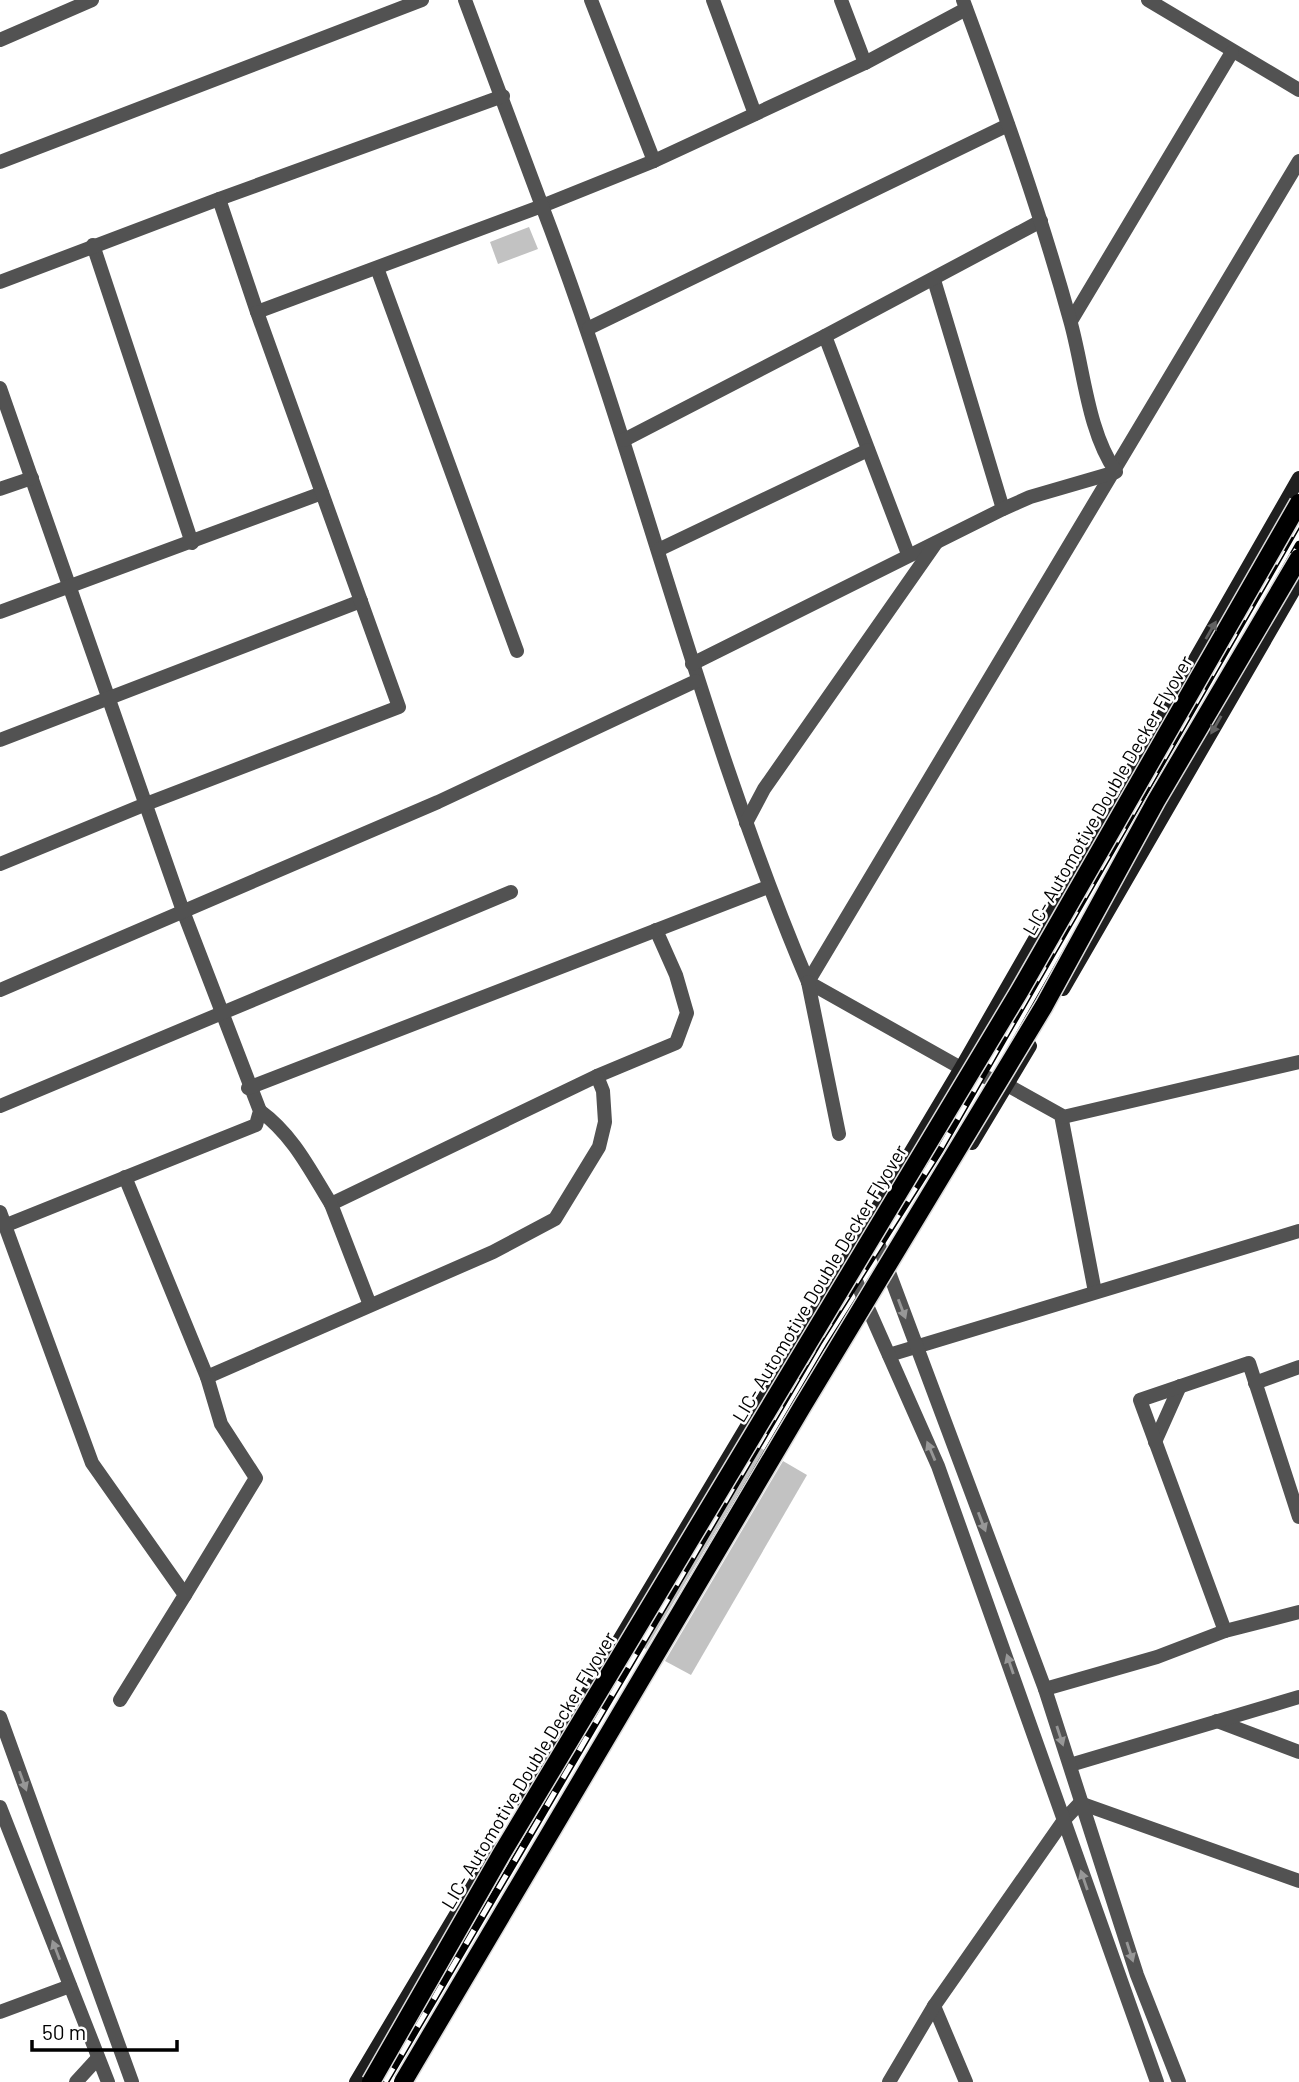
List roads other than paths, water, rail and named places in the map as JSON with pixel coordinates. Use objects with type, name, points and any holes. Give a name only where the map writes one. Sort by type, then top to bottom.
[{"type":"main road","points":[[356,2082],[961,1068],[1299,478]]},
{"type":"main road","name":"LIC- Automotive Double Decker Flyover","points":[[371,2082],[502,1853],[1019,992],[1299,503]]},
{"type":"main road","points":[[403,2082],[788,1430],[1044,1006],[1156,801],[1299,558]]},
{"type":"main road","points":[[413,2082],[869,1309],[1007,1085],[1299,582]]},
{"type":"street","points":[[0,40],[92,0]]},
{"type":"street","points":[[0,162],[422,0]]},
{"type":"street","points":[[465,0],[589,328],[696,681],[768,887],[808,982],[839,1134]]},
{"type":"street","points":[[591,0],[654,161]]},
{"type":"street","points":[[713,0],[755,114]]},
{"type":"street","points":[[841,0],[865,63]]},
{"type":"street","points":[[1148,0],[1299,90]]},
{"type":"street","points":[[257,312],[542,206],[654,161],[865,63],[965,4],[1041,221],[1071,321],[1103,453],[1116,472]]},
{"type":"street","points":[[1071,321],[1232,52]]},
{"type":"street","points":[[0,282],[93,245],[503,96]]},
{"type":"street","points":[[589,328],[1008,125]]},
{"type":"street","points":[[808,982],[1116,472],[1299,162]]},
{"type":"street","points":[[0,864],[146,804],[398,707],[219,199]]},
{"type":"street","points":[[624,440],[934,280],[1041,221]]},
{"type":"street","points":[[93,245],[192,543]]},
{"type":"street","points":[[377,268],[517,652]]},
{"type":"street","points":[[934,280],[1003,509]]},
{"type":"street","points":[[825,336],[908,554]]},
{"type":"street","points":[[0,388],[183,911],[248,1088],[260,1111],[277,1124],[296,1147],[331,1204],[370,1305]]},
{"type":"street","points":[[657,550],[868,450]]},
{"type":"street","points":[[692,664],[908,554],[1003,509],[1030,497],[1116,472]]},
{"type":"street","points":[[0,489],[32,478]]},
{"type":"street","points":[[0,611],[192,543],[322,493]]},
{"type":"street","points":[[746,823],[764,789],[937,541]]},
{"type":"street","points":[[0,740],[361,601]]},
{"type":"street","points":[[0,990],[438,802],[696,681]]},
{"type":"street","points":[[248,1088],[768,887]]},
{"type":"street","points":[[0,1106],[511,892]]},
{"type":"street","points":[[331,1204],[597,1076],[676,1043],[687,1013],[676,975],[656,930]]},
{"type":"street","points":[[808,982],[961,1068],[1007,1085],[1063,1117],[1299,1062]]},
{"type":"street","points":[[207,1377],[493,1252],[555,1219],[599,1147],[605,1122],[603,1091],[597,1076]]},
{"type":"street","points":[[185,1595],[92,1463],[2,1219],[125,1177],[256,1125],[260,1111]]},
{"type":"street","points":[[1063,1117],[1095,1292]]},
{"type":"street","points":[[120,1700],[256,1478],[221,1424],[207,1377],[125,1177]]},
{"type":"street","points":[[870,1222],[1045,1689],[1137,1975],[1179,2082]]},
{"type":"street","points":[[890,1355],[1299,1231]]},
{"type":"street","points":[[847,1260],[938,1466],[1157,2082]]},
{"type":"street","points":[[1225,1631],[1140,1400],[1249,1363],[1299,1517]]},
{"type":"street","points":[[1255,1383],[1299,1367]]},
{"type":"street","points":[[1155,1442],[1180,1386]]},
{"type":"street","points":[[1045,1689],[1157,1657],[1225,1631],[1299,1612]]},
{"type":"street","points":[[1049,1773],[1299,1697]]},
{"type":"street","points":[[0,1717],[132,2082]]},
{"type":"street","points":[[1217,1721],[1299,1752]]},
{"type":"street","points":[[890,2082],[934,2006],[1064,1821],[1080,1803]]},
{"type":"street","points":[[1080,1803],[1299,1881]]},
{"type":"street","points":[[0,1807],[108,2082]]},
{"type":"street","points":[[0,2012],[70,1986]]},
{"type":"street","points":[[934,2006],[966,2082]]},
{"type":"street","points":[[76,2082],[98,2058]]},
{"type":"railway","points":[[385,2082],[819,1341],[940,1149],[1299,522]]},
{"type":"railway","points":[[399,2082],[829,1347],[950,1156],[1299,545]]}]
